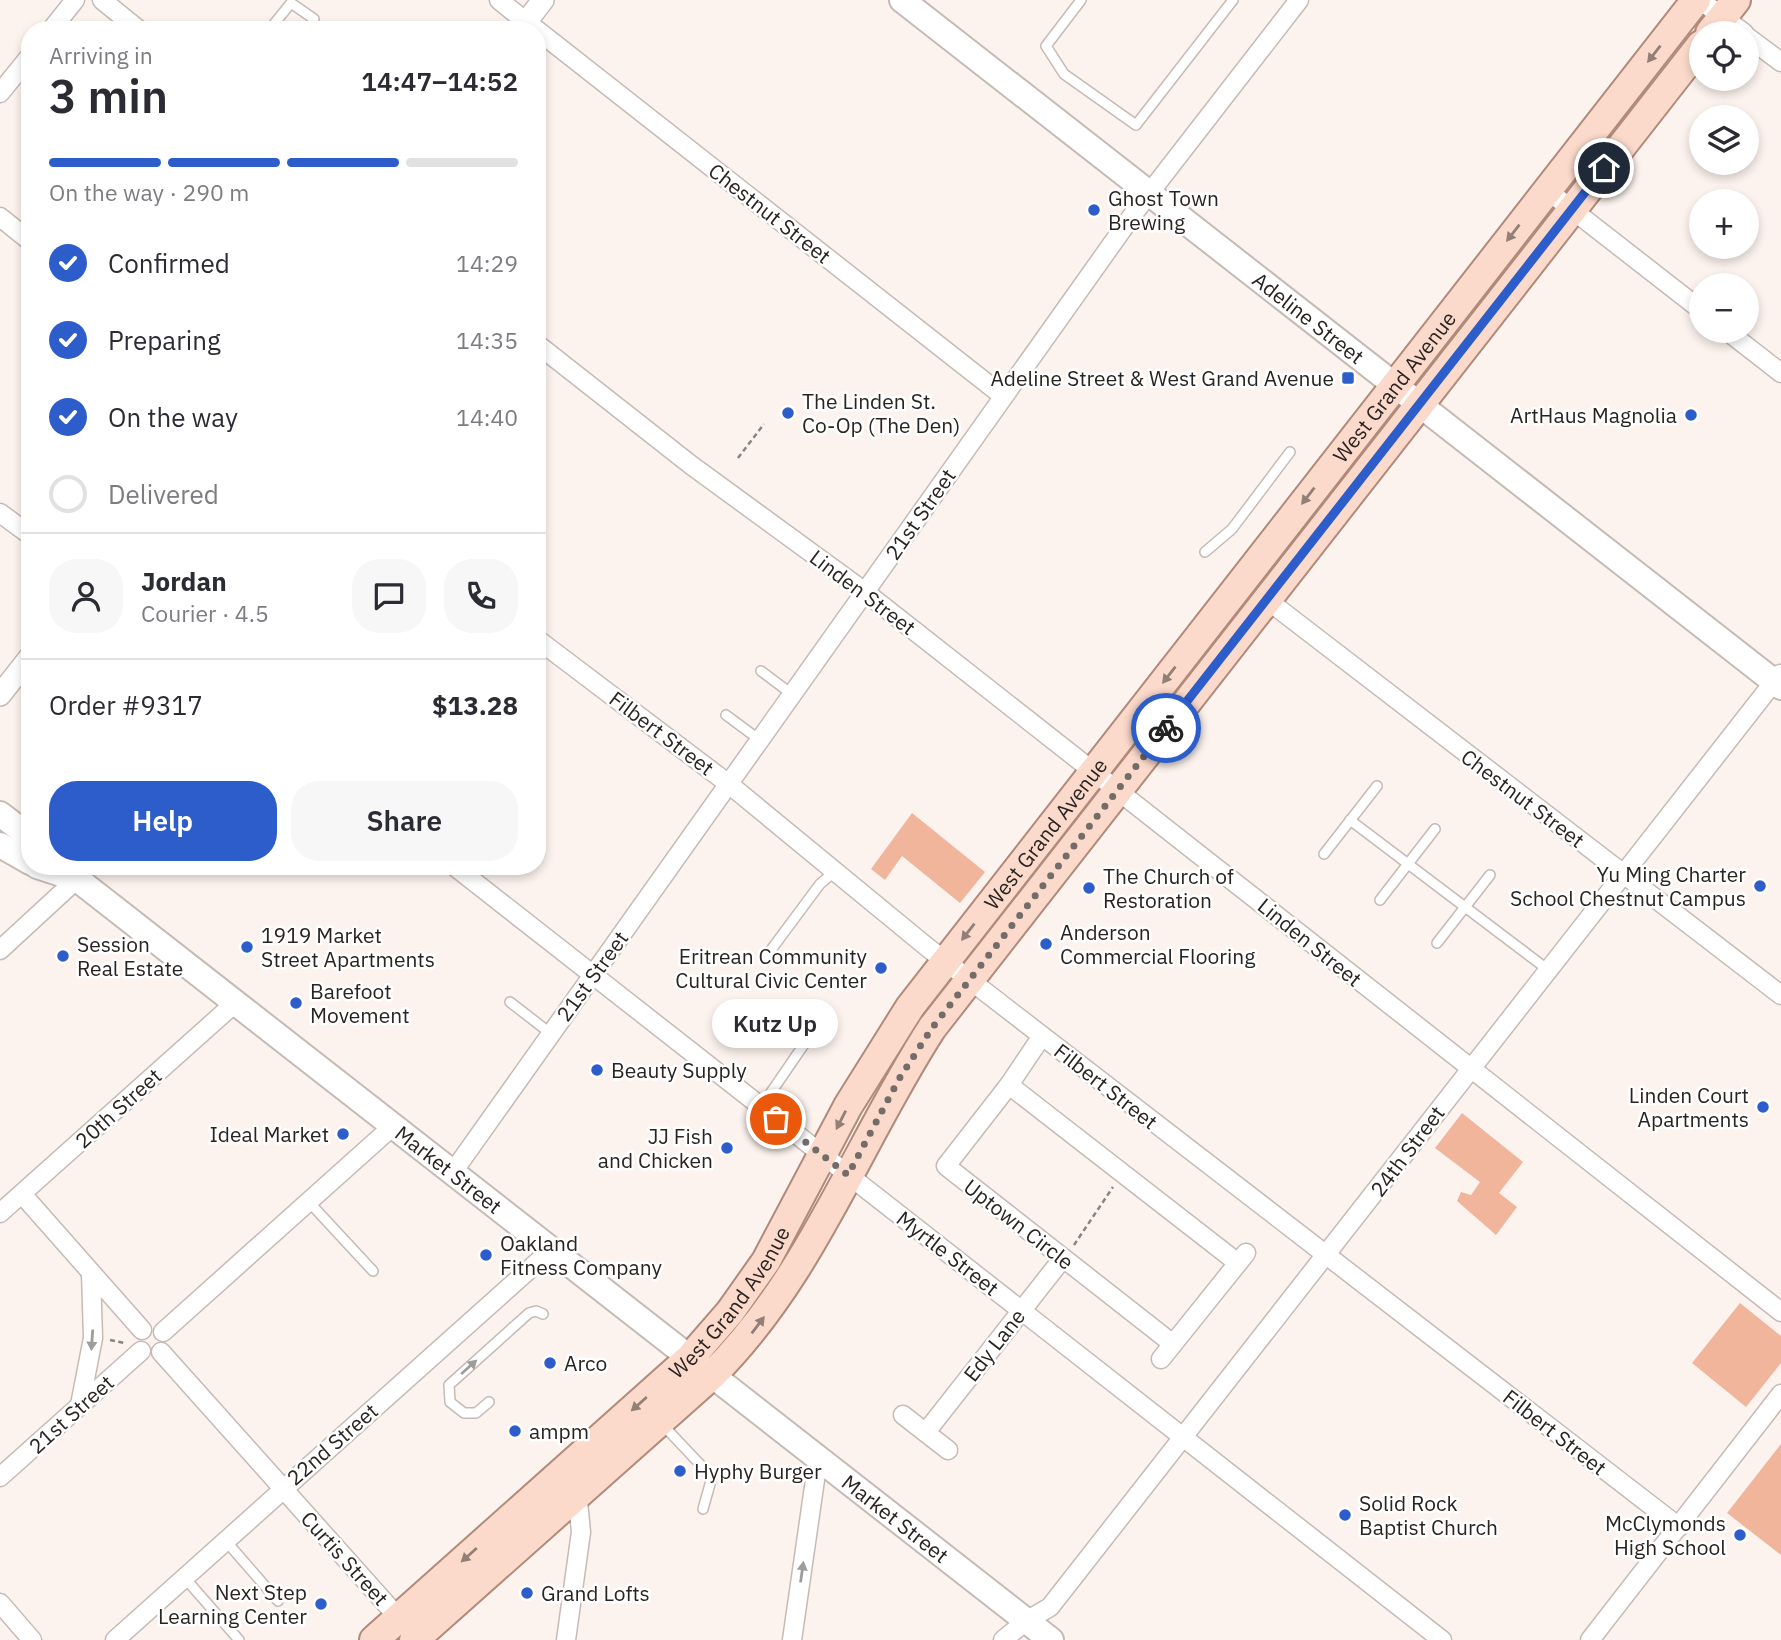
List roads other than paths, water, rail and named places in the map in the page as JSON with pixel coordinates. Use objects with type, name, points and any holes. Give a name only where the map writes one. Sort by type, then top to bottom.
[{"type":"main road","name":"Adeline Street","points":[[902,0],[1779,680]]},
{"type":"main road","name":"West Grand Avenue","points":[[410,1632],[574,1462],[690,1358],[730,1312],[766,1261],[879,1053],[945,961],[1698,0]]},
{"type":"main road","name":"West Grand Avenue","points":[[374,1640],[410,1632],[577,1495],[712,1375],[754,1331],[787,1286],[899,1079],[969,979],[1689,60]]},
{"type":"main road","points":[[0,814],[21,830]]},
{"type":"main road","points":[[0,845],[21,857]]},
{"type":"main road","name":"Market Street","points":[[75,875],[1051,1640]]},
{"type":"street","points":[[58,21],[75,0]]},
{"type":"street","points":[[102,0],[128,21]]},
{"type":"street","name":"Chestnut Street","points":[[499,0],[522,21]]},
{"type":"street","points":[[533,21],[543,0]]},
{"type":"street","name":"21st Street","points":[[453,1172],[1149,193],[1298,0]]},
{"type":"street","points":[[1698,0],[1728,21]]},
{"type":"street","name":"Chestnut Street","points":[[546,40],[1003,396]]},
{"type":"street","points":[[1759,45],[1781,62]]},
{"type":"street","points":[[0,93],[21,67]]},
{"type":"street","points":[[1547,190],[1689,301]]},
{"type":"street","points":[[0,217],[21,234]]},
{"type":"street","points":[[1742,343],[1781,373]]},
{"type":"street","name":"Linden Street","points":[[546,351],[691,465],[865,592],[1781,1312]]},
{"type":"street","points":[[0,513],[21,528]]},
{"type":"street","name":"Chestnut Street","points":[[1266,600],[1781,995]]},
{"type":"street","name":"Filbert Street","points":[[546,646],[730,785],[833,873],[945,961],[1679,1527]]},
{"type":"street","points":[[0,695],[21,668]]},
{"type":"street","name":"24th Street","points":[[1003,1640],[1026,1620],[1050,1607],[1328,1255],[1547,969],[1779,680]]},
{"type":"street","points":[[0,950],[70,875]]},
{"type":"street","name":"Myrtle Street","points":[[466,875],[1442,1640]]},
{"type":"street","name":"20th Street","points":[[0,1213],[235,1003]]},
{"type":"street","name":"Uptown Circle","points":[[1042,1036],[1009,1085],[946,1166],[1173,1344]]},
{"type":"street","points":[[1009,1085],[1123,1174],[1242,1258],[1161,1359]]},
{"type":"street","points":[[163,1332],[393,1126]]},
{"type":"street","points":[[22,1194],[91,1273],[140,1341],[151,1355],[161,1352],[166,1342],[163,1332],[153,1327],[140,1341]]},
{"type":"street","name":"22nd Street","points":[[115,1640],[551,1250]]},
{"type":"street","name":"Edy Lane","points":[[926,1432],[1063,1258]]},
{"type":"street","points":[[80,1405],[93,1338],[91,1273]]},
{"type":"street","name":"21st Street","points":[[0,1477],[80,1405],[140,1341]]},
{"type":"street","name":"Curtis Street","points":[[161,1352],[410,1632]]},
{"type":"street","points":[[1590,1640],[1781,1394]]},
{"type":"street","points":[[904,1415],[948,1450]]},
{"type":"street","points":[[792,1640],[818,1459]]},
{"type":"street","points":[[566,1640],[581,1532],[574,1462]]},
{"type":"street","points":[[0,1603],[32,1640]]},
{"type":"lane","points":[[1081,0],[1046,46],[1064,74],[1136,125],[1233,0]]},
{"type":"lane","points":[[276,21],[291,3],[314,19]]},
{"type":"lane","points":[[1205,552],[1232,529],[1290,452]]},
{"type":"lane","points":[[761,671],[793,695]]},
{"type":"lane","points":[[726,715],[761,741]]},
{"type":"lane","points":[[1324,854],[1377,786]]},
{"type":"lane","points":[[1350,820],[1547,969]]},
{"type":"lane","points":[[1380,900],[1435,829]]},
{"type":"lane","points":[[765,958],[820,884],[833,873]]},
{"type":"lane","points":[[1437,943],[1490,875]]},
{"type":"lane","points":[[510,1002],[550,1033]]},
{"type":"lane","points":[[761,1107],[807,1040]]},
{"type":"lane","points":[[309,1202],[373,1271]]},
{"type":"lane","points":[[489,1402],[476,1413],[464,1413],[450,1402],[449,1385],[529,1313],[536,1311],[543,1314]]},
{"type":"lane","points":[[660,1422],[712,1477],[703,1510]]},
{"type":"lane","points":[[225,1540],[278,1601]]},
{"type":"lane","points":[[184,1577],[239,1640]]},
{"type":"place","name":"Ghost Town Brewing","points":[[1094,210]]},
{"type":"place","name":"Adeline Street & West Grand Avenue","points":[[1348,378]]},
{"type":"place","name":"The Linden St. Co-Op (The Den)","points":[[788,413]]},
{"type":"place","name":"ArtHaus Magnolia","points":[[1691,415]]},
{"type":"place","name":"Yu Ming Charter School Chestnut Campus","points":[[1760,886]]},
{"type":"place","name":"The Church of Restoration","points":[[1089,888]]},
{"type":"place","name":"Anderson Commercial Flooring","points":[[1046,944]]},
{"type":"place","name":"1919 Market Street Apartments","points":[[247,947]]},
{"type":"place","name":"Session Real Estate","points":[[63,956]]},
{"type":"place","name":"Eritrean Community Cultural Civic Center","points":[[881,968]]},
{"type":"place","name":"Barefoot Movement","points":[[296,1003]]},
{"type":"place","name":"Beauty Supply","points":[[597,1070]]},
{"type":"place","name":"Linden Court Apartments","points":[[1763,1107]]},
{"type":"place","name":"Kutz Up","points":[[776,1119]]},
{"type":"place","name":"Ideal Market","points":[[343,1134]]},
{"type":"place","name":"JJ Fish and Chicken","points":[[727,1148]]},
{"type":"place","name":"Oakland Fitness Company","points":[[486,1255]]},
{"type":"place","name":"Arco","points":[[550,1363]]},
{"type":"place","name":"ampm","points":[[515,1431]]},
{"type":"place","name":"Hyphy Burger","points":[[680,1471]]},
{"type":"place","name":"Solid Rock Baptist Church","points":[[1345,1515]]},
{"type":"place","name":"McClymonds High School","points":[[1740,1535]]},
{"type":"place","name":"Grand Lofts","points":[[527,1593]]},
{"type":"place","name":"Next Step Learning Center","points":[[321,1604]]}]
